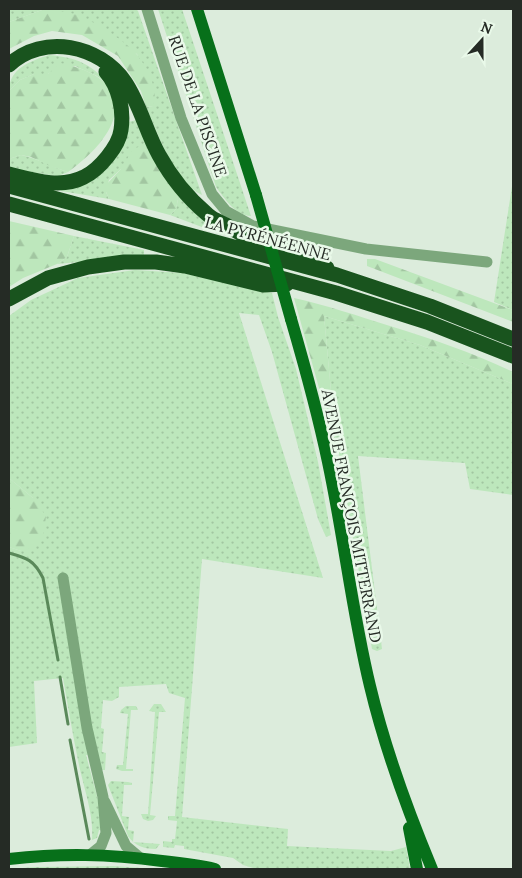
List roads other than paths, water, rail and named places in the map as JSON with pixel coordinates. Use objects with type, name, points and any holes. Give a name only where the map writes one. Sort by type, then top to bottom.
[{"type":"highway","points":[[9,66],[14,60],[38,49],[51,46],[67,46],[93,55],[116,70],[126,83],[159,155],[181,188],[208,216],[254,240],[311,257],[337,275]]},
{"type":"highway","points":[[9,174],[41,182],[63,183],[84,177],[103,162],[114,147],[122,131],[121,102],[109,75],[93,55]]},
{"type":"highway","name":"LA PYRÉNÉENNE","points":[[9,186],[337,275],[430,306],[513,339]]},
{"type":"highway","points":[[9,204],[379,306],[427,322],[513,356]]},
{"type":"highway","points":[[9,300],[48,278],[88,267],[124,262],[156,262],[185,266],[263,285],[303,284]]},
{"type":"main road","name":"AVENUE FRANÇOIS MITTERRAND","points":[[197,9],[256,195],[312,391],[328,462],[357,631],[384,742],[404,801],[432,869]]},
{"type":"main road","name":"AVENUE FRANÇOIS MITTERRAND","points":[[404,801],[417,869]]},
{"type":"main road","points":[[9,859],[91,854],[139,857],[216,869]]},
{"type":"street","name":"RUE DE LA PISCINE","points":[[148,9],[181,118],[212,194],[226,211],[253,226],[366,249],[487,262]]},
{"type":"street","points":[[63,578],[87,728],[103,797],[106,833],[101,846],[91,854]]},
{"type":"street","points":[[103,797],[126,846],[139,857]]},
{"type":"waterway","points":[[9,553],[21,556],[33,563],[43,578],[58,660]]},
{"type":"waterway","points":[[60,677],[68,724]]},
{"type":"waterway","points":[[70,740],[89,839]]}]
